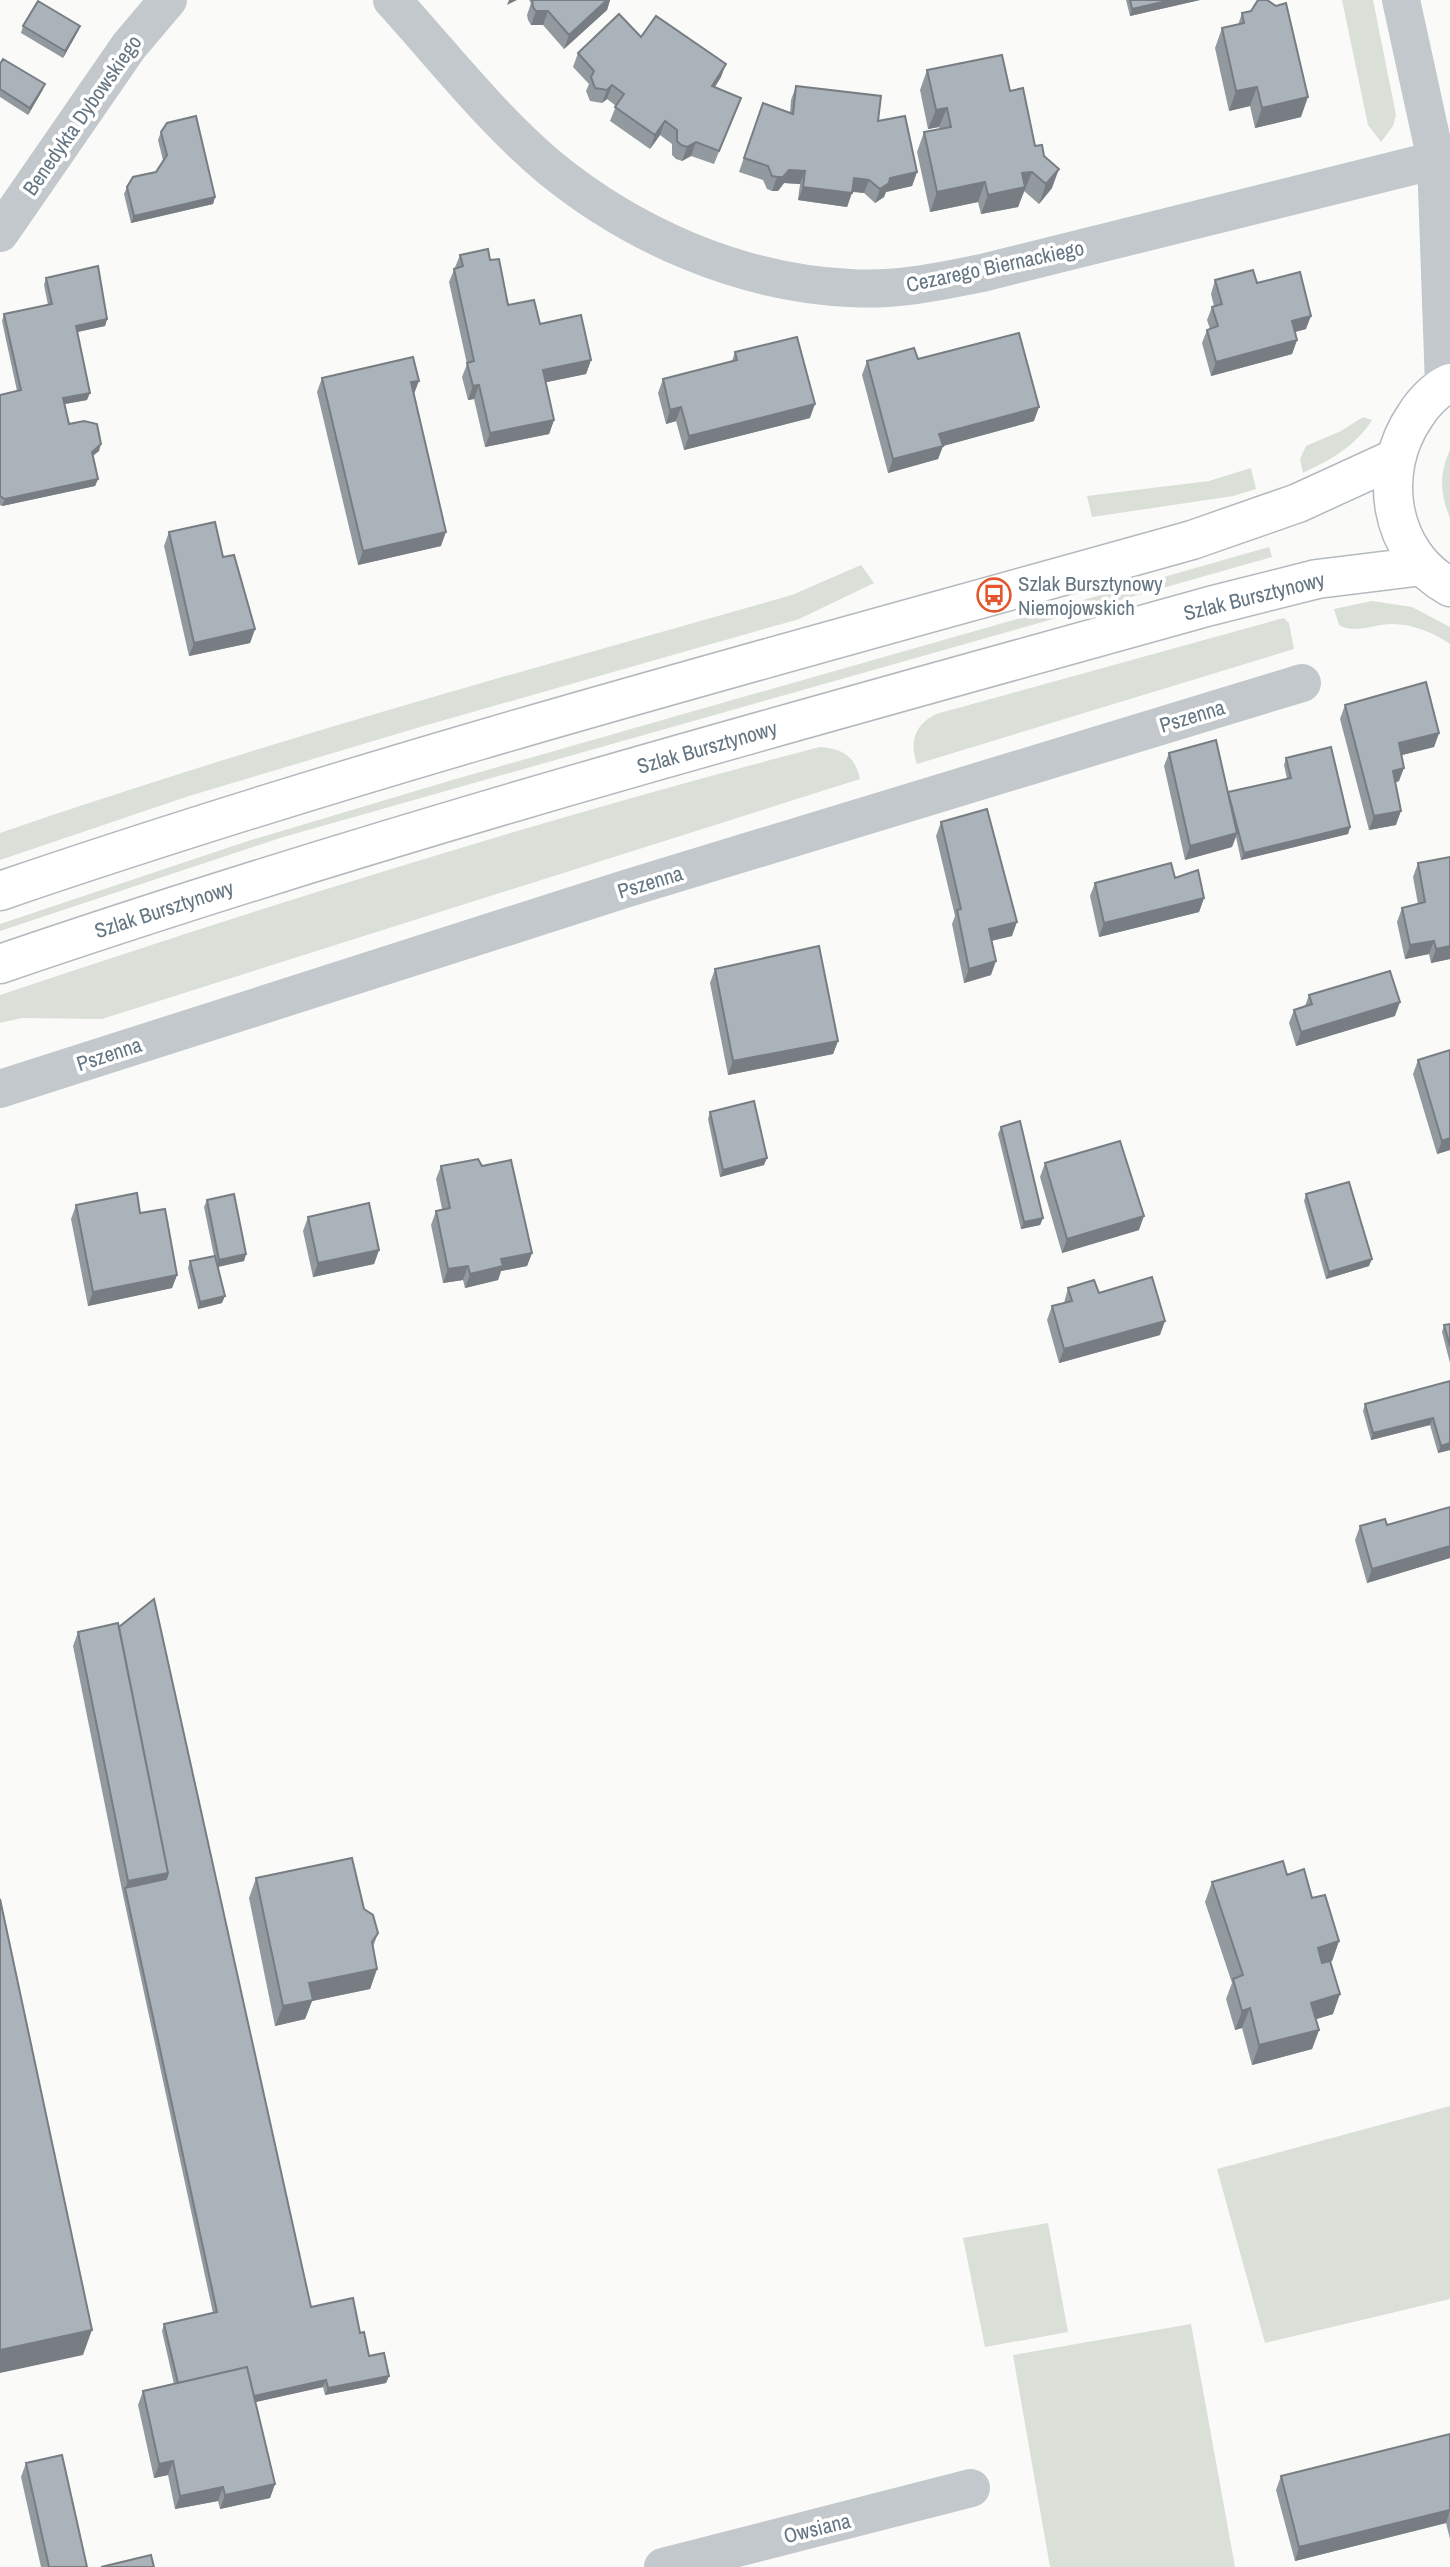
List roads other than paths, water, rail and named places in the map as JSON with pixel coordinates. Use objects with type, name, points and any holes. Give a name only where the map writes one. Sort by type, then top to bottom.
[{"type":"main road","points":[[1437,577],[1407,543],[1396,516],[1391,488],[1394,459],[1410,422],[1422,406],[1447,384]]},
{"type":"main road","points":[[0,891],[242,811],[463,745],[1205,536],[1298,503],[1394,459]]},
{"type":"main road","name":"Szlak Bursztynowy","points":[[0,964],[264,876],[468,814],[1210,606],[1317,579],[1437,577]]},
{"type":"street","name":"Benedykta Dybowskiego","points":[[0,233],[129,46],[168,0]]},
{"type":"street","name":"Cezarego Biernackiego","points":[[393,0],[548,165],[598,205],[656,237],[723,264],[790,281],[850,288],[911,287],[1443,175]]},
{"type":"street","points":[[1401,0],[1443,175],[1447,384]]},
{"type":"street","name":"Pszenna","points":[[0,1088],[625,889],[1302,683]]},
{"type":"street","name":"Owsiana","points":[[674,2566],[971,2488]]},
{"type":"place","name":"Szlak Bursztynowy Niemojowskich","points":[[994,595]]}]
